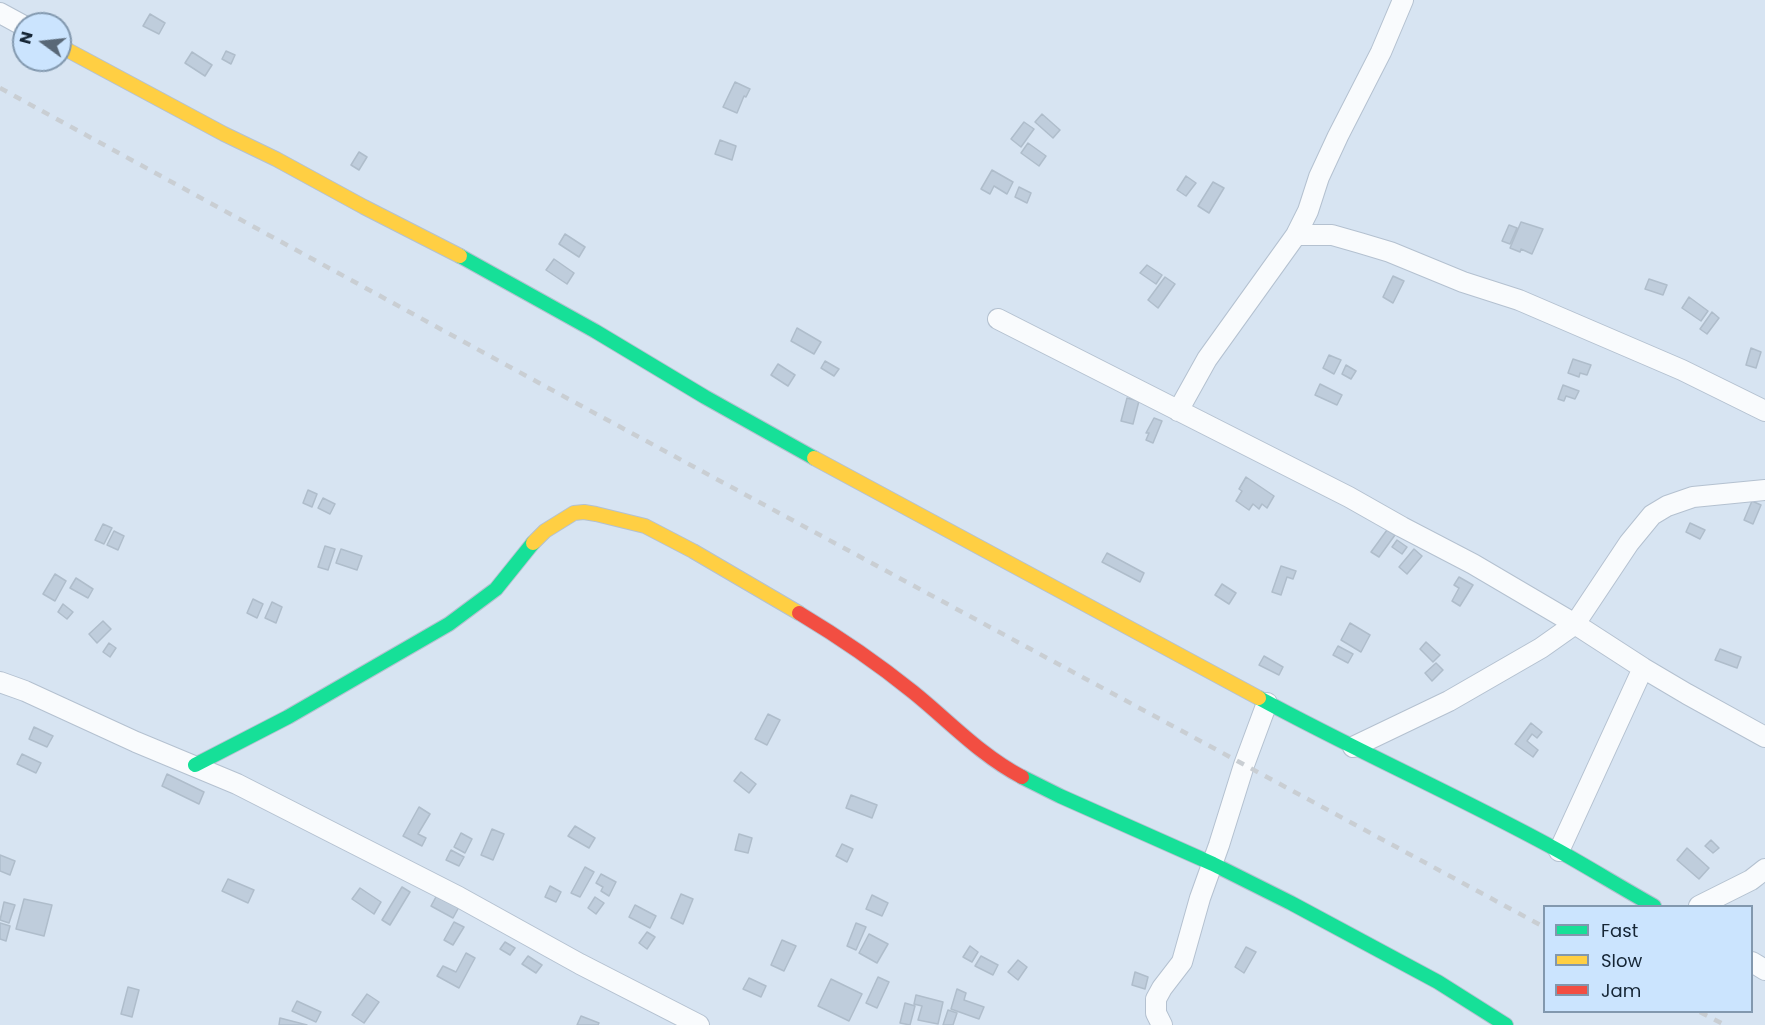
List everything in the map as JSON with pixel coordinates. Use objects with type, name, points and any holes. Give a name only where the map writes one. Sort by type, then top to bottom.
[{"type":"street","points":[[1178,411],[1207,359],[1296,235],[1308,211],[1319,177],[1377,61],[1403,0]]},
{"type":"street","points":[[72,52],[470,261],[595,331],[705,398],[866,487],[1267,703],[1425,781],[1559,851],[1652,905]]},
{"type":"street","points":[[1296,235],[1332,235],[1360,243],[1390,252],[1463,282],[1519,300],[1682,370],[1765,411]]},
{"type":"street","points":[[998,319],[1350,497],[1473,564],[1575,624],[1643,668],[1765,737]]},
{"type":"street","points":[[1353,747],[1449,701],[1531,654],[1575,624],[1629,543],[1652,515],[1667,506],[1693,497],[1765,490]]},
{"type":"street","points":[[195,765],[288,717],[449,624],[496,589],[545,531],[574,513],[584,513],[645,526],[693,550],[841,638],[913,692],[993,760],[1059,796],[1213,864],[1291,903],[1427,976],[1506,1025]]},
{"type":"street","points":[[1559,851],[1643,668]]},
{"type":"street","points":[[0,682],[237,784],[459,897],[580,964],[699,1025]]},
{"type":"street","points":[[1162,1025],[1156,1012],[1156,999],[1182,962],[1200,898],[1267,703]]},
{"type":"street","points":[[1701,905],[1751,880],[1765,869]]},
{"type":"building","points":[[150,14],[165,23],[159,34],[143,26]]},
{"type":"building","points":[[226,51],[235,55],[231,64],[222,59]]},
{"type":"building","points":[[192,52],[212,65],[205,76],[185,63]]},
{"type":"building","points":[[735,82],[750,89],[746,97],[744,96],[737,113],[723,107]]},
{"type":"building","points":[[1042,114],[1060,130],[1053,138],[1035,122]]},
{"type":"building","points":[[1024,122],[1034,129],[1021,147],[1011,139]]},
{"type":"building","points":[[720,140],[736,146],[732,160],[715,154]]},
{"type":"building","points":[[1028,143],[1046,156],[1039,166],[1021,153]]},
{"type":"building","points":[[359,152],[367,157],[359,170],[351,165]]},
{"type":"building","points":[[992,170],[1013,182],[1007,194],[994,186],[990,194],[981,189]]},
{"type":"building","points":[[1186,176],[1196,183],[1186,196],[1177,190]]},
{"type":"building","points":[[1213,182],[1224,188],[1209,213],[1198,206]]},
{"type":"building","points":[[1019,187],[1031,193],[1027,203],[1015,197]]},
{"type":"building","points":[[1521,222],[1543,229],[1532,254],[1521,249],[1520,252],[1510,248]]},
{"type":"building","points":[[1509,225],[1517,228],[1510,244],[1502,241]]},
{"type":"building","points":[[565,234],[585,247],[579,257],[559,244]]},
{"type":"building","points":[[554,259],[574,273],[567,284],[546,270]]},
{"type":"building","points":[[1147,265],[1162,275],[1156,284],[1140,273]]},
{"type":"building","points":[[1393,276],[1404,281],[1393,303],[1383,297]]},
{"type":"building","points":[[1165,277],[1175,284],[1158,308],[1148,300]]},
{"type":"building","points":[[1649,279],[1667,285],[1663,295],[1645,289]]},
{"type":"building","points":[[1689,297],[1708,311],[1701,321],[1682,308]]},
{"type":"building","points":[[1712,312],[1719,318],[1707,334],[1700,329]]},
{"type":"building","points":[[797,328],[821,342],[814,354],[791,341]]},
{"type":"building","points":[[1751,348],[1761,352],[1756,368],[1746,365]]},
{"type":"building","points":[[1329,355],[1341,360],[1334,374],[1323,368]]},
{"type":"building","points":[[1573,359],[1591,365],[1587,375],[1580,373],[1579,377],[1568,373]]},
{"type":"building","points":[[825,361],[839,369],[834,376],[821,368]]},
{"type":"building","points":[[778,364],[795,375],[788,386],[771,375]]},
{"type":"building","points":[[1346,365],[1356,371],[1351,379],[1342,374]]},
{"type":"building","points":[[1320,384],[1342,395],[1337,405],[1315,395]]},
{"type":"building","points":[[1563,385],[1579,391],[1575,399],[1566,396],[1564,401],[1558,399]]},
{"type":"building","points":[[1127,398],[1139,401],[1133,424],[1121,421]]},
{"type":"building","points":[[1154,418],[1162,421],[1153,443],[1146,440],[1149,433],[1146,433]]},
{"type":"building","points":[[1246,477],[1274,496],[1267,508],[1262,504],[1259,509],[1253,504],[1249,510],[1236,501],[1242,491],[1239,489]]},
{"type":"building","points":[[308,490],[317,494],[312,507],[303,503]]},
{"type":"building","points":[[323,498],[335,504],[330,514],[318,508]]},
{"type":"building","points":[[1752,501],[1761,505],[1753,524],[1744,520]]},
{"type":"building","points":[[1690,523],[1705,530],[1700,539],[1686,532]]},
{"type":"building","points":[[103,524],[112,528],[104,544],[95,540]]},
{"type":"building","points":[[1387,530],[1395,535],[1379,557],[1371,552]]},
{"type":"building","points":[[114,531],[124,536],[118,550],[107,545]]},
{"type":"building","points":[[1397,540],[1407,547],[1402,554],[1392,547]]},
{"type":"building","points":[[325,546],[335,549],[328,570],[318,567]]},
{"type":"building","points":[[341,549],[362,556],[357,570],[336,563]]},
{"type":"building","points":[[1414,549],[1422,556],[1407,574],[1399,567]]},
{"type":"building","points":[[1107,553],[1144,573],[1140,582],[1102,562]]},
{"type":"building","points":[[1281,566],[1296,571],[1293,579],[1287,577],[1281,595],[1272,592]]},
{"type":"building","points":[[55,574],[66,581],[55,601],[43,594]]},
{"type":"building","points":[[1459,577],[1473,585],[1460,606],[1452,601],[1459,588],[1454,585]]},
{"type":"building","points":[[76,578],[93,589],[88,598],[70,588]]},
{"type":"building","points":[[1222,584],[1236,593],[1229,604],[1215,595]]},
{"type":"building","points":[[253,599],[263,604],[257,618],[247,613]]},
{"type":"building","points":[[272,602],[282,607],[276,623],[265,618]]},
{"type":"building","points":[[63,604],[73,612],[67,619],[58,612]]},
{"type":"building","points":[[103,621],[111,629],[97,643],[89,634]]},
{"type":"building","points":[[1350,623],[1370,635],[1361,652],[1341,640]]},
{"type":"building","points":[[1426,642],[1440,655],[1433,662],[1420,649]]},
{"type":"building","points":[[109,643],[116,648],[110,657],[103,652]]},
{"type":"building","points":[[1338,646],[1353,654],[1348,663],[1333,655]]},
{"type":"building","points":[[1720,649],[1741,657],[1737,668],[1715,660]]},
{"type":"building","points":[[1264,656],[1283,667],[1279,675],[1259,665]]},
{"type":"building","points":[[1436,663],[1443,670],[1432,681],[1425,673]]},
{"type":"building","points":[[768,714],[780,720],[767,745],[755,739]]},
{"type":"building","points":[[1531,723],[1542,732],[1537,738],[1532,734],[1527,741],[1538,750],[1533,757],[1515,744]]},
{"type":"building","points":[[34,727],[53,736],[47,747],[29,739]]},
{"type":"building","points":[[22,754],[41,763],[36,773],[17,764]]},
{"type":"building","points":[[741,772],[756,784],[749,793],[734,781]]},
{"type":"building","points":[[167,774],[204,792],[199,804],[162,786]]},
{"type":"building","points":[[851,795],[877,805],[872,818],[846,808]]},
{"type":"building","points":[[419,807],[430,814],[418,834],[426,838],[422,846],[403,836]]},
{"type":"building","points":[[575,826],[595,838],[589,848],[568,836]]},
{"type":"building","points":[[492,829],[504,834],[493,860],[481,855]]},
{"type":"building","points":[[461,833],[472,839],[465,853],[454,847]]},
{"type":"building","points":[[739,834],[752,838],[748,853],[735,850]]},
{"type":"building","points":[[1711,840],[1719,848],[1713,853],[1705,846]]},
{"type":"building","points":[[842,844],[853,849],[847,862],[836,856]]},
{"type":"building","points":[[1687,848],[1709,868],[1699,879],[1677,860]]},
{"type":"building","points":[[451,850],[464,857],[459,866],[446,860]]},
{"type":"building","points":[[0,855],[15,861],[10,875],[0,871]]},
{"type":"building","points":[[585,867],[594,872],[580,897],[571,893]]},
{"type":"building","points":[[601,874],[616,882],[609,896],[601,891],[603,887],[596,883]]},
{"type":"building","points":[[228,879],[254,890],[248,903],[222,891]]},
{"type":"building","points":[[550,886],[561,892],[556,902],[545,897]]},
{"type":"building","points":[[402,887],[410,892],[390,925],[382,920]]},
{"type":"building","points":[[360,888],[381,902],[374,914],[352,899]]},
{"type":"building","points":[[681,894],[693,899],[683,924],[671,918]]},
{"type":"building","points":[[437,895],[459,907],[453,918],[431,906]]},
{"type":"building","points":[[872,895],[888,903],[882,916],[866,909]]},
{"type":"building","points":[[595,897],[604,903],[596,914],[588,908]]},
{"type":"building","points":[[24,899],[52,905],[44,936],[16,929]]},
{"type":"building","points":[[4,902],[15,905],[9,923],[0,920]]},
{"type":"building","points":[[635,905],[656,916],[650,928],[629,917]]},
{"type":"building","points":[[454,922],[464,927],[453,945],[444,940]]},
{"type":"building","points":[[0,923],[10,926],[6,941],[0,939]]},
{"type":"building","points":[[856,923],[866,927],[856,950],[847,946]]},
{"type":"building","points":[[647,932],[655,937],[647,949],[639,943]]},
{"type":"building","points":[[869,934],[888,944],[877,963],[859,953]]},
{"type":"building","points":[[782,940],[796,946],[784,971],[771,965]]},
{"type":"building","points":[[505,942],[515,948],[510,955],[500,949]]},
{"type":"building","points":[[970,946],[978,952],[972,962],[963,957]]},
{"type":"building","points":[[1246,947],[1256,952],[1244,973],[1235,967]]},
{"type":"building","points":[[466,953],[475,958],[459,988],[437,976],[443,966],[456,972]]},
{"type":"building","points":[[528,956],[542,965],[536,973],[522,964]]},
{"type":"building","points":[[981,956],[998,965],[993,975],[975,966]]},
{"type":"building","points":[[1018,960],[1027,967],[1018,980],[1008,972]]},
{"type":"building","points":[[1135,972],[1148,977],[1145,989],[1132,985]]},
{"type":"building","points":[[878,977],[889,982],[877,1008],[866,1003]]},
{"type":"building","points":[[749,978],[766,986],[761,997],[743,989]]},
{"type":"building","points":[[831,979],[862,994],[849,1021],[818,1006]]},
{"type":"building","points":[[128,987],[139,990],[132,1017],[121,1014]]},
{"type":"building","points":[[957,989],[966,993],[964,1000],[984,1007],[979,1019],[951,1009]]},
{"type":"building","points":[[367,994],[379,1002],[364,1023],[352,1015]]},
{"type":"building","points":[[916,995],[943,1002],[938,1024],[918,1020],[922,1006],[914,1004]]},
{"type":"building","points":[[297,1001],[321,1012],[316,1022],[292,1011]]},
{"type":"building","points":[[905,1003],[915,1006],[910,1025],[900,1023]]},
{"type":"building","points":[[948,1010],[957,1013],[953,1025],[943,1025]]},
{"type":"building","points":[[581,1016],[599,1023],[598,1025],[577,1025]]},
{"type":"building","points":[[280,1018],[307,1025],[279,1025]]},
{"type":"railway","points":[[0,88],[1543,926]]},
{"type":"railway","points":[[1702,1013],[1725,1025]]},
{"type":"traffic: fast","points":[[460,256],[814,458]]},
{"type":"traffic: fast","points":[[195,765],[288,717],[449,624],[496,589],[533,543]]},
{"type":"traffic: fast","points":[[1259,698],[1522,831],[1652,905]]},
{"type":"traffic: fast","points":[[1022,777],[1213,864],[1291,903],[1438,982],[1506,1025]]},
{"type":"traffic: slow","points":[[72,52],[460,256]]},
{"type":"traffic: slow","points":[[814,458],[1259,698]]},
{"type":"traffic: slow","points":[[533,543],[545,531],[574,513],[596,514],[645,526],[693,551],[799,613]]},
{"type":"traffic: jam","points":[[799,613],[886,671],[992,759],[1022,777]]}]
